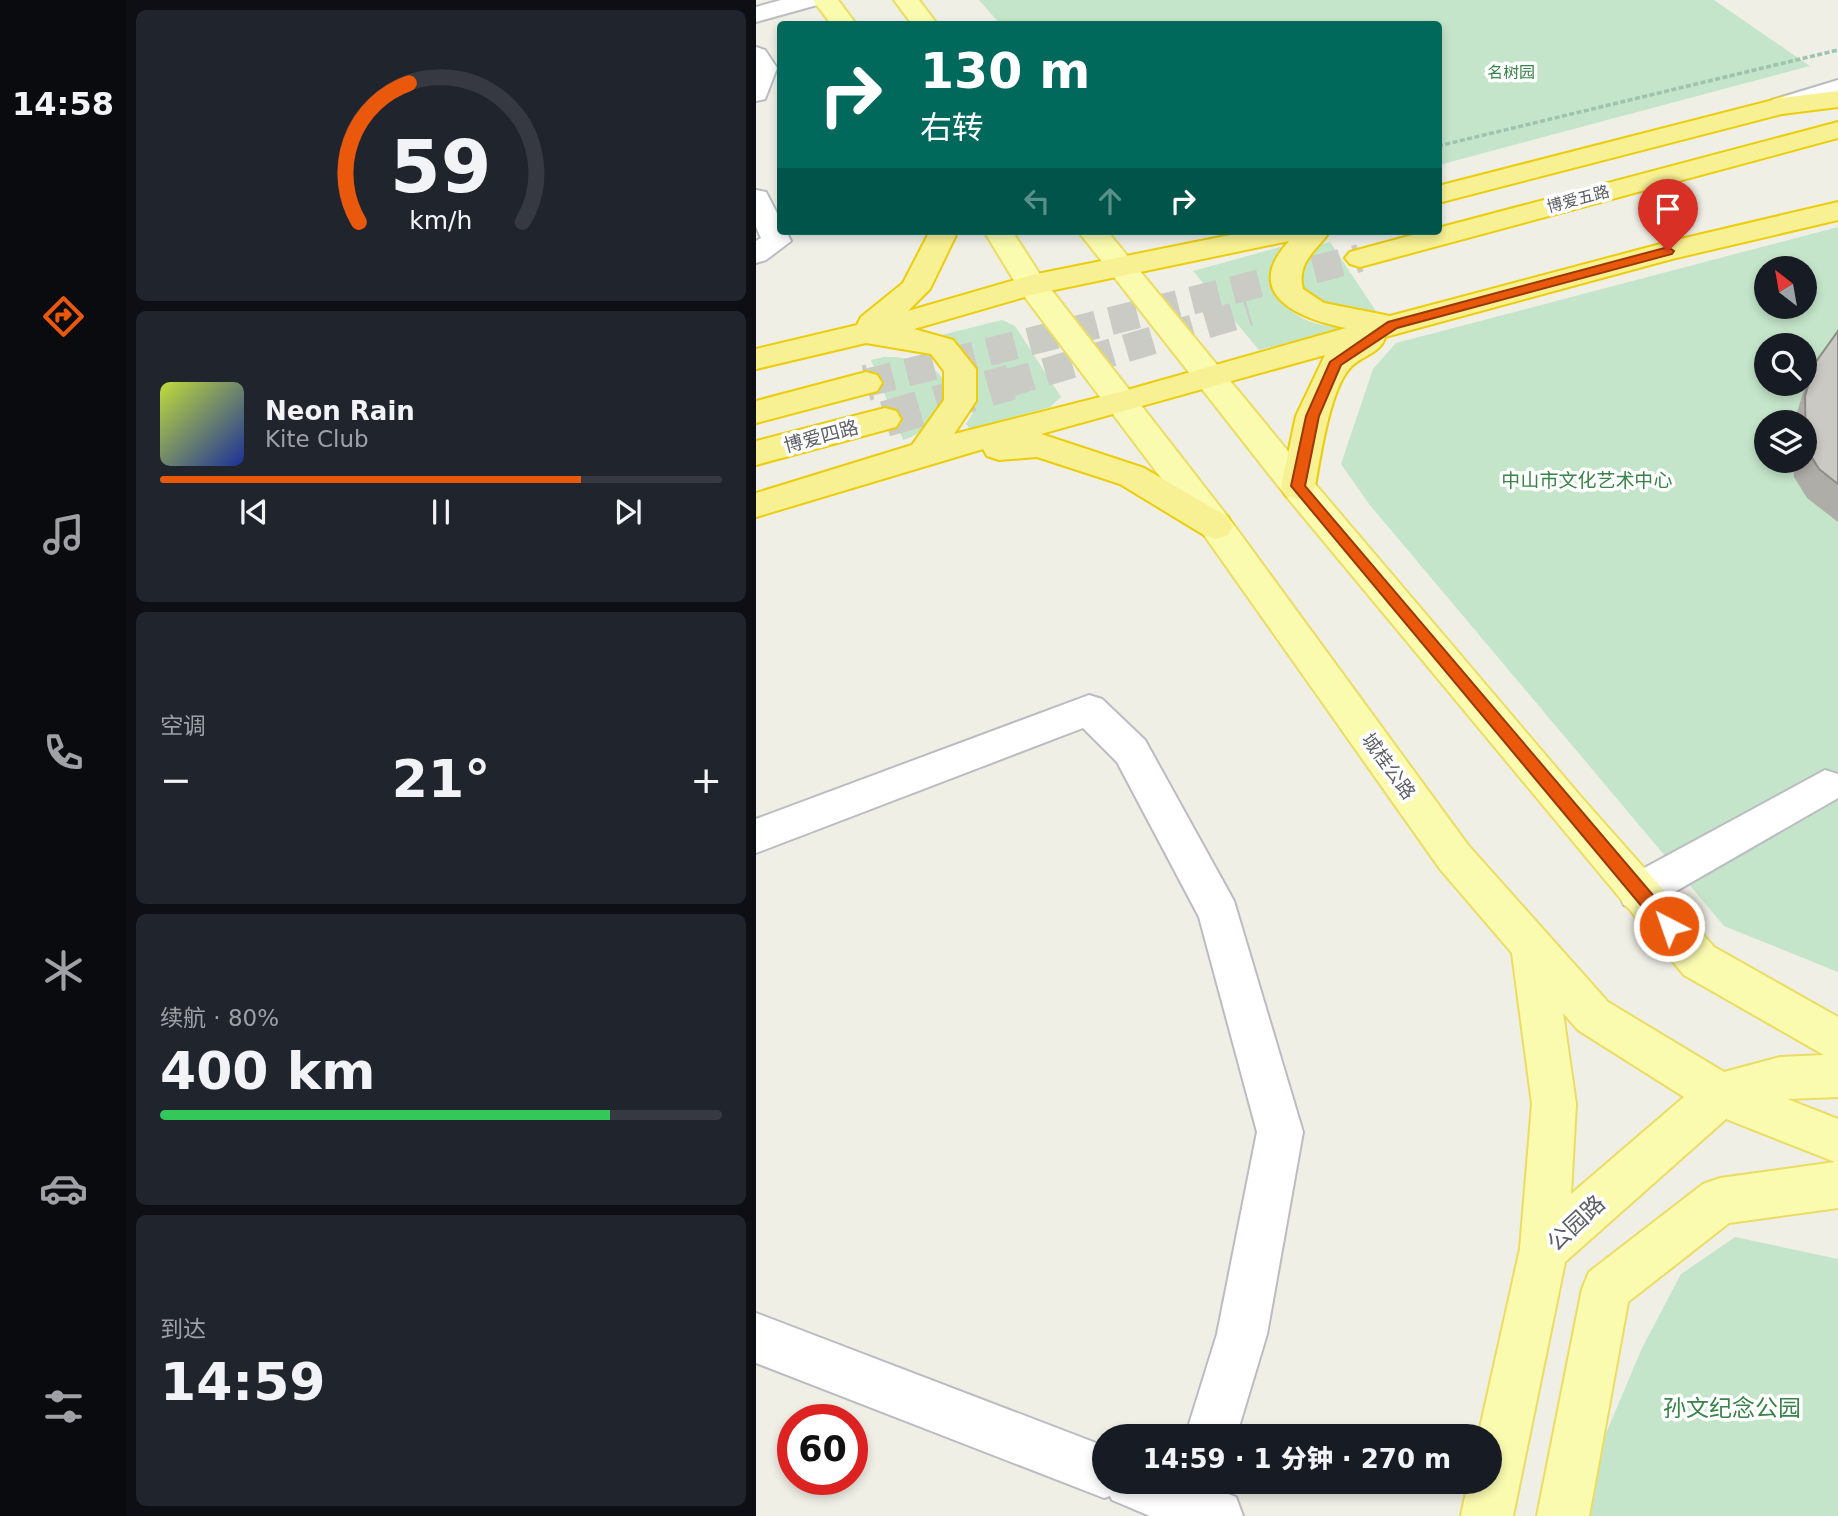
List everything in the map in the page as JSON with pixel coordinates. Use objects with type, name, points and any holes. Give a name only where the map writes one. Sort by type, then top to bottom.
[{"type":"highway","points":[[1442,194],[1781,106],[1838,99]]},
{"type":"highway","name":"博爱五路","points":[[1838,130],[1365,267],[1838,154]]},
{"type":"highway","points":[[756,505],[924,453],[1120,403],[1393,325],[1668,251],[1838,211]]},
{"type":"highway","points":[[861,334],[915,289],[942,235]]},
{"type":"highway","points":[[756,359],[861,334],[1032,285],[1274,235]]},
{"type":"highway","points":[[1312,235],[1291,257],[1285,276],[1287,288],[1296,301],[1322,314],[1393,325]]},
{"type":"highway","points":[[1298,486],[1312,416],[1336,362],[1393,325]]},
{"type":"highway","points":[[861,334],[914,339],[942,347],[960,369],[960,401],[924,453]]},
{"type":"highway","name":"博爱四路","points":[[756,412],[866,383]]},
{"type":"highway","name":"博爱四路","points":[[760,454],[885,419]]},
{"type":"highway","points":[[924,453],[1038,445],[1132,476],[1216,526]]},
{"type":"main road","points":[[825,0],[842,21]]},
{"type":"main road","points":[[906,0],[923,21]]},
{"type":"main road","name":"城桂公路","points":[[1001,235],[1032,285],[1216,526],[1454,857],[1593,1016],[1720,1095],[1838,1141]]},
{"type":"main road","points":[[1096,235],[1298,486],[1638,892],[1699,961],[1838,1040]]},
{"type":"main road","points":[[1532,948],[1554,1104],[1544,1249]]},
{"type":"main road","name":"公园路","points":[[1487,1516],[1544,1249],[1720,1095],[1780,1078],[1838,1076]]},
{"type":"main road","points":[[1563,1516],[1606,1289],[1720,1201],[1838,1185]]},
{"type":"street","points":[[756,15],[808,0]]},
{"type":"street","points":[[756,93],[759,66]]},
{"type":"street","points":[[1781,106],[1838,88]]},
{"type":"street","points":[[756,198],[763,228],[777,241],[756,254]]},
{"type":"street","points":[[756,836],[1088,710],[1131,751],[1219,914],[1280,1132],[1242,1334],[1214,1424]]},
{"type":"street","points":[[1638,892],[1825,786]]},
{"type":"street","points":[[756,1338],[1092,1467]]},
{"type":"street","points":[[1164,1494],[1196,1505]]},
{"type":"path","points":[[1442,145],[1838,50]]},
{"type":"green space","name":"名树园","points":[[979,0],[1714,0],[1810,66],[1442,164],[1442,21],[997,21]]},
{"type":"green space","name":"中山市文化艺术中心","points":[[1838,227],[1838,972],[1724,926],[1369,504],[1341,464],[1373,369],[1396,343]]},
{"type":"green space","points":[[1330,242],[1376,311],[1331,307],[1304,289],[1298,265],[1313,247]]},
{"type":"green space","points":[[1280,247],[1283,251],[1271,272],[1275,292],[1282,302],[1300,317],[1311,322],[1350,328],[1259,350],[1193,271]]},
{"type":"green space","points":[[1002,320],[1015,326],[1061,397],[1050,407],[970,429],[966,424],[975,408],[978,394],[971,372],[926,339]]},
{"type":"green space","points":[[884,357],[909,359],[926,364],[939,374],[946,386],[947,403],[922,430],[903,440],[871,360]]},
{"type":"green space","name":"孙文纪念公园","points":[[1735,1237],[1838,1259],[1838,1516],[1589,1516],[1599,1450],[1642,1348],[1681,1274]]},
{"type":"building","points":[[1838,331],[1838,484],[1817,466],[1817,410],[1805,410],[1805,396],[1817,396],[1817,360]]},
{"type":"tunnel","points":[[870,382],[866,383],[1360,258]]},
{"type":"tunnel","points":[[1005,384],[1249,312]]},
{"type":"tunnel","points":[[885,419],[1011,382]]},
{"type":"route","points":[[1668,251],[1393,325],[1336,362],[1312,416],[1298,486],[1567,810],[1669,926]]}]
